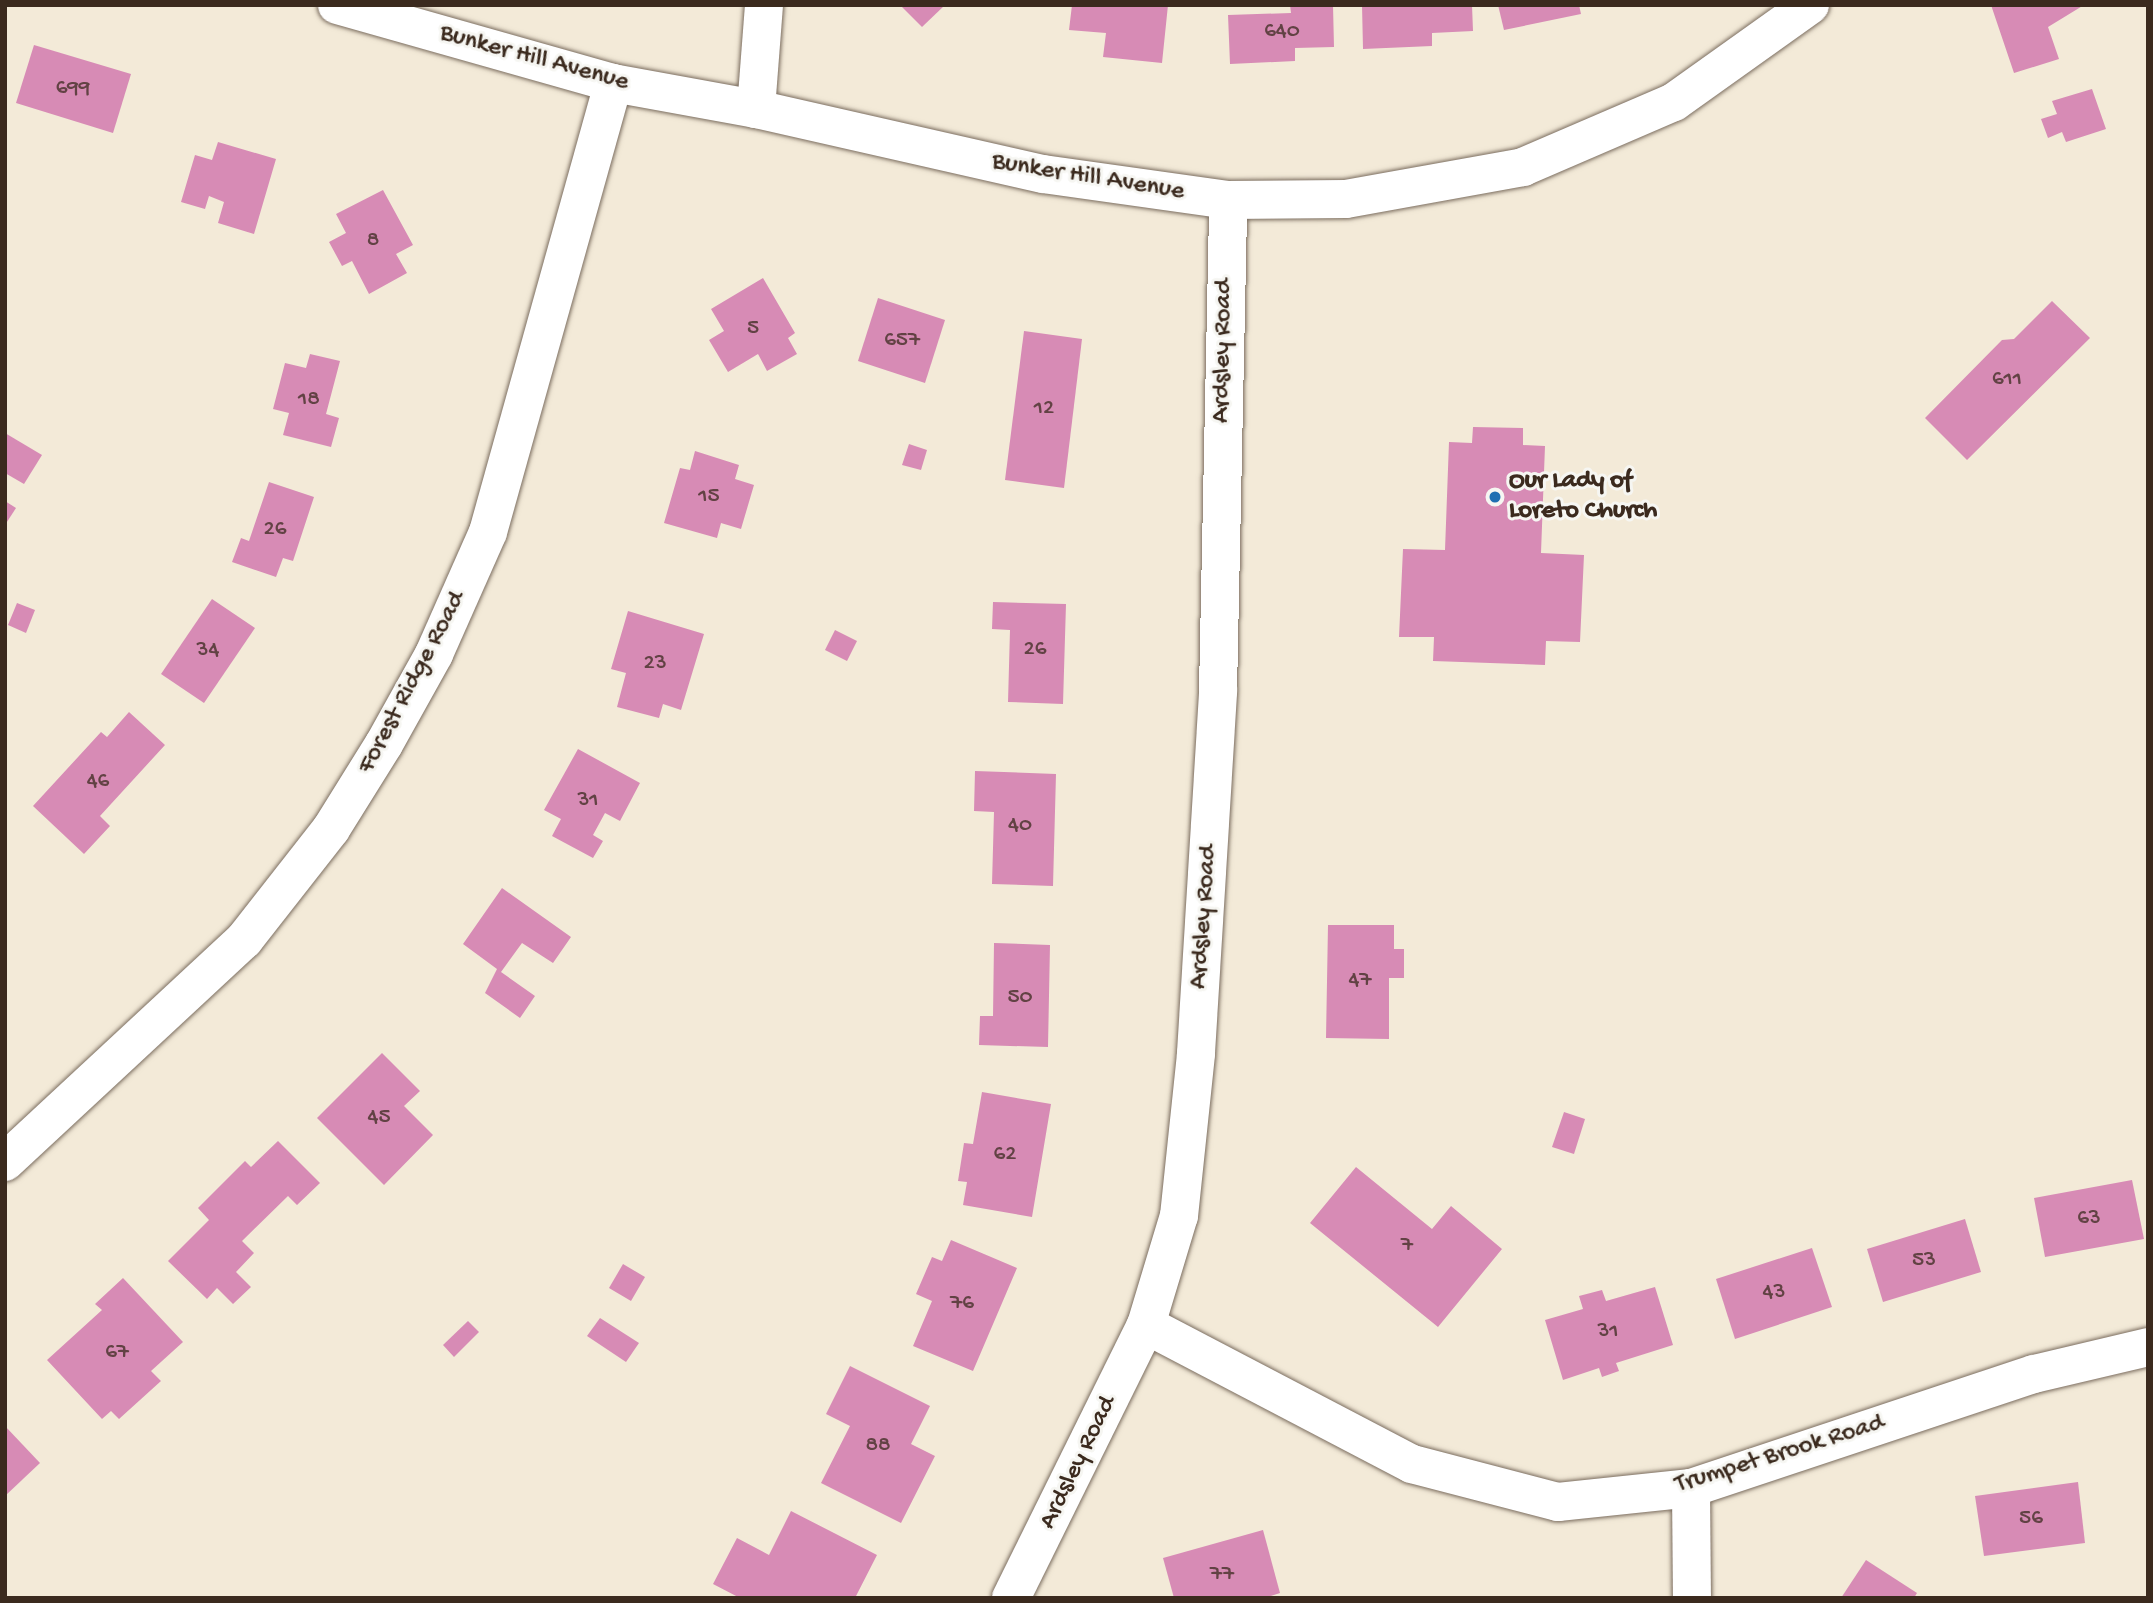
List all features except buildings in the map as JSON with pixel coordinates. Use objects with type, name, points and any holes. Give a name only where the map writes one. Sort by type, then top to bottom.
[{"type":"street","name":"Bunker Hill Avenue","points":[[337,5],[612,83],[756,109],[1042,174],[1228,200],[1346,199],[1523,167],[1674,102],[1810,5]]},
{"type":"street","points":[[756,109],[764,5]]},
{"type":"street","name":"Forest Ridge Road","points":[[5,1162],[244,940],[331,829],[384,744],[434,654],[488,531],[612,83]]},
{"type":"street","name":"Ardsley Road","points":[[1011,1598],[1146,1325],[1180,1216],[1196,1053],[1218,691],[1228,200]]},
{"type":"street","name":"Trumpet Brook Road","points":[[1146,1325],[1412,1464],[1558,1502],[1691,1488],[2035,1374],[2148,1347]]},
{"type":"street","points":[[1691,1488],[1692,1598]]},
{"type":"place","name":"Our Lady of Loreto Church","points":[[1495,497]]}]
